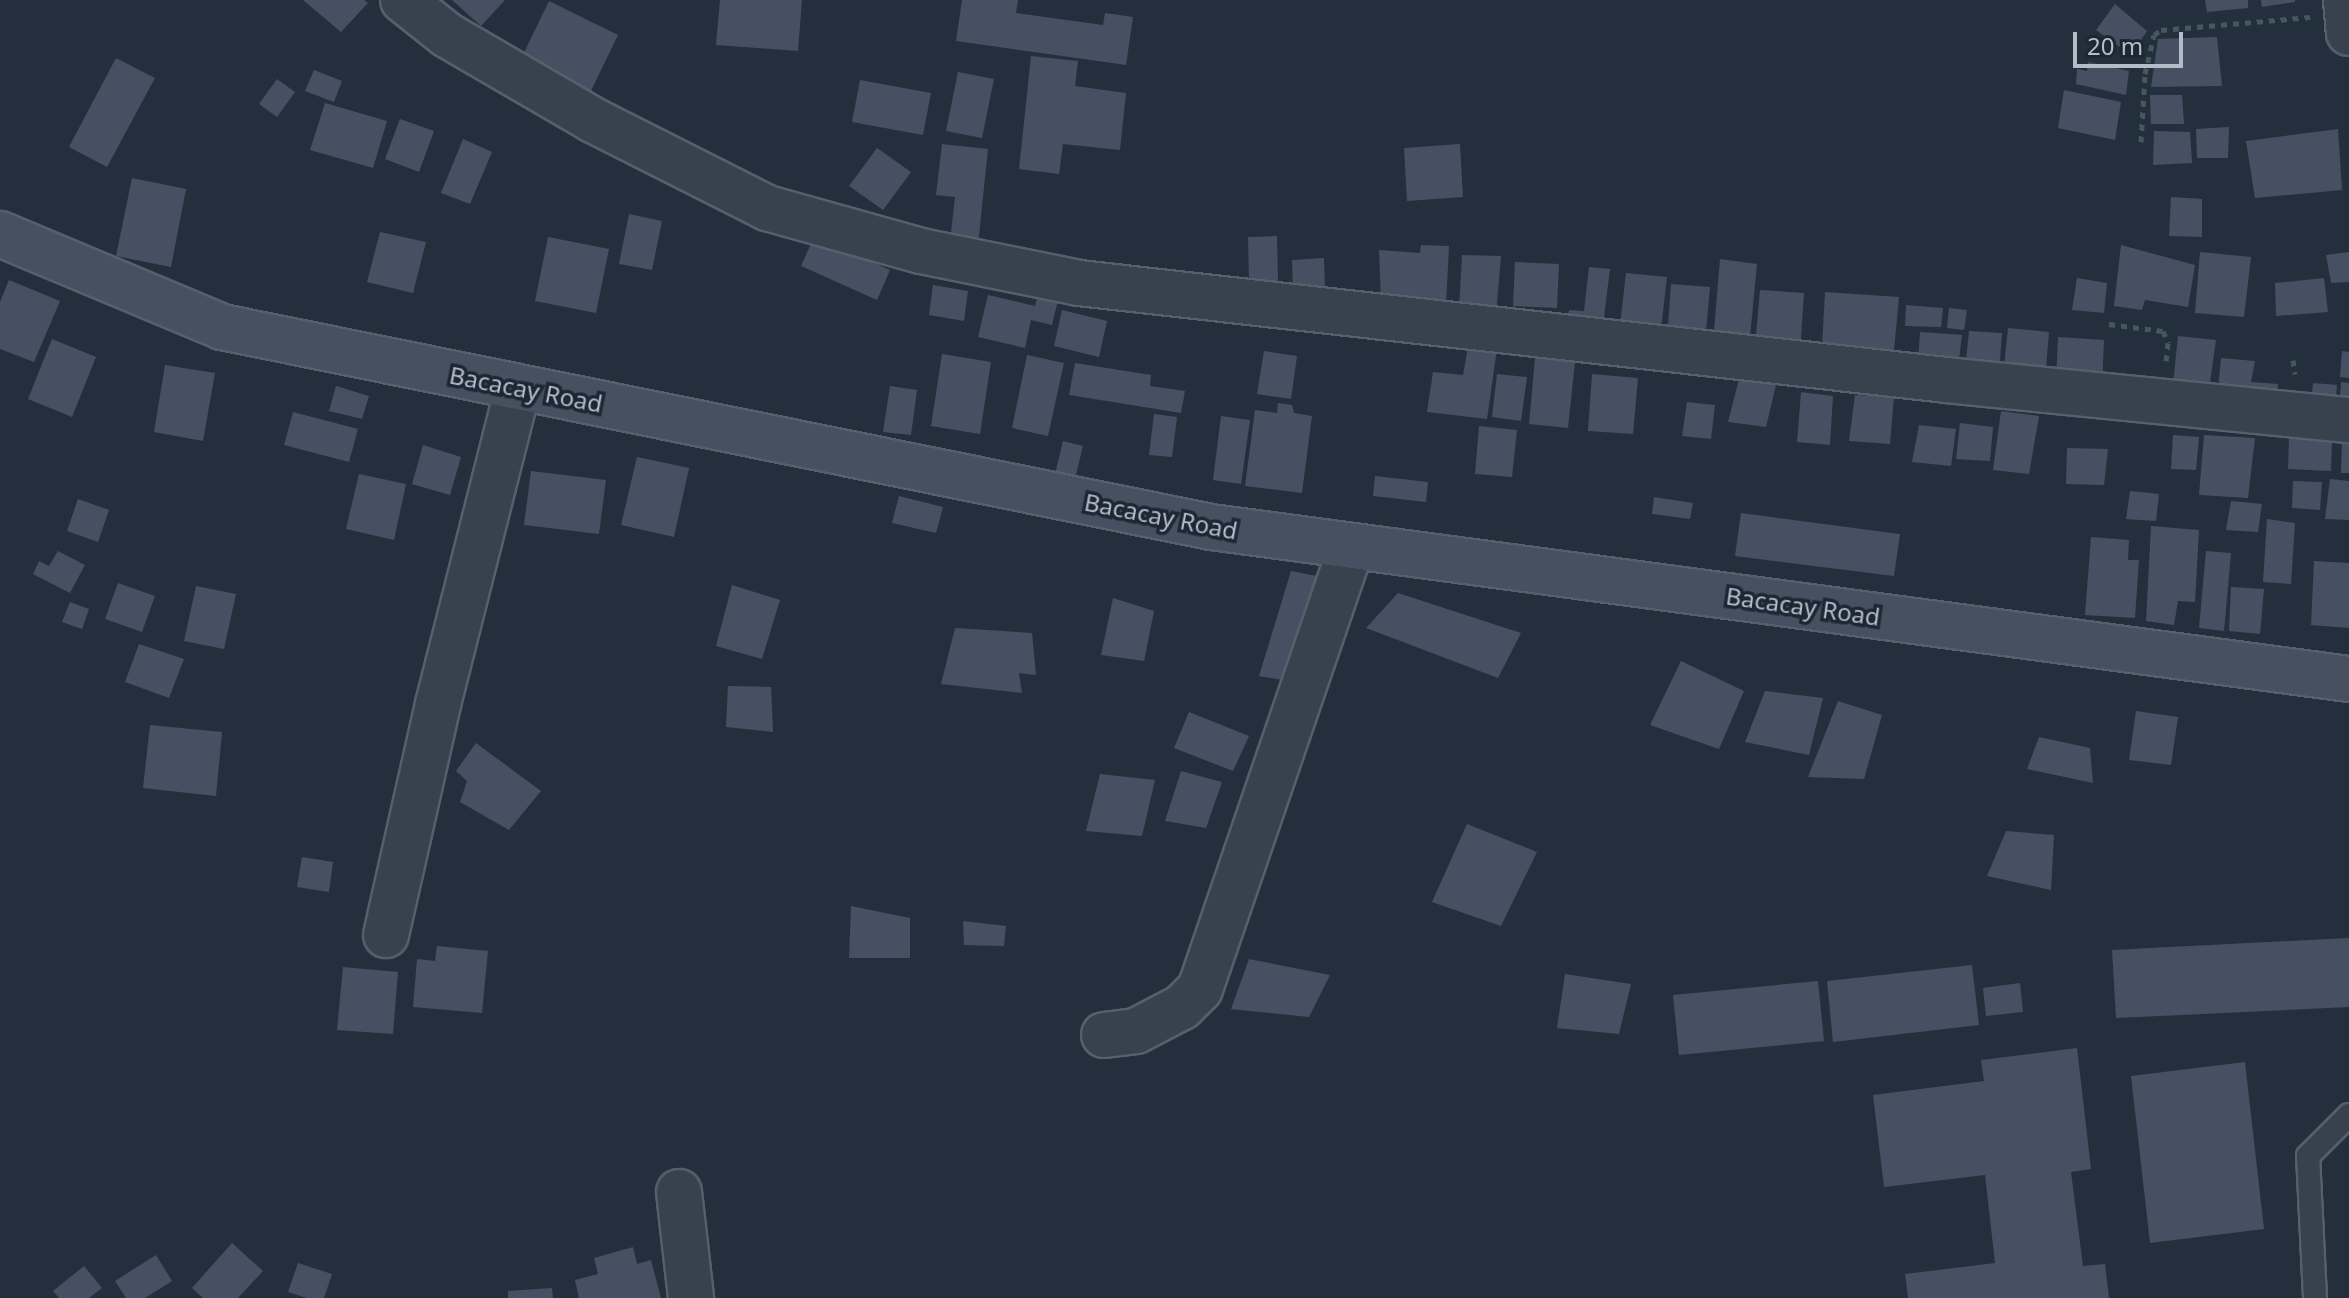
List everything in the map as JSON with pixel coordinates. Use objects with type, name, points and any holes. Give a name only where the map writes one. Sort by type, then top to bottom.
[{"type":"main road","name":"Bacacay Road","points":[[0,234],[222,327],[1211,527],[2349,679]]},
{"type":"street","points":[[403,0],[447,35],[593,120],[767,208],[921,251],[1079,283],[2349,420]]},
{"type":"street","points":[[386,935],[438,704],[518,388]]},
{"type":"street","points":[[1104,1035],[1136,1031],[1182,1007],[1200,989],[1352,546]]},
{"type":"street","points":[[679,1192],[691,1298]]},
{"type":"lane","points":[[2315,1298],[2308,1156],[2349,1115]]},
{"type":"path","points":[[2141,142],[2145,74],[2154,35],[2161,30],[2347,16]]},
{"type":"path","points":[[2109,324],[2163,331],[2168,343],[2161,402]]},
{"type":"building","points":[[303,0],[364,0],[368,3],[341,32]]},
{"type":"building","points":[[452,0],[505,0],[481,26]]},
{"type":"building","points":[[720,0],[802,0],[798,51],[716,45]]},
{"type":"building","points":[[962,0],[1018,0],[1016,13],[1103,25],[1105,13],[1133,17],[1126,65],[956,41]]},
{"type":"building","points":[[2205,0],[2248,0],[2248,8],[2207,12]]},
{"type":"building","points":[[2261,0],[2295,0],[2295,2],[2262,7]]},
{"type":"building","points":[[549,1],[618,35],[587,99],[518,65]]},
{"type":"building","points":[[2115,4],[2147,31],[2131,55],[2096,30]]},
{"type":"building","points":[[2217,37],[2222,86],[2151,87],[2158,39]]},
{"type":"building","points":[[1031,56],[1078,61],[1075,86],[1126,93],[1120,150],[1063,144],[1059,174],[1019,169]]},
{"type":"building","points":[[116,58],[155,78],[107,167],[69,147]]},
{"type":"building","points":[[2088,62],[2129,71],[2126,95],[2076,84],[2077,69],[2087,71]]},
{"type":"building","points":[[314,70],[342,81],[334,102],[305,91]]},
{"type":"building","points":[[958,72],[994,79],[982,138],[946,131]]},
{"type":"building","points":[[277,79],[295,92],[277,117],[259,104]]},
{"type":"building","points":[[860,80],[931,93],[923,135],[852,122]]},
{"type":"building","points":[[2064,90],[2121,102],[2115,140],[2058,128]]},
{"type":"building","points":[[2150,95],[2182,95],[2184,124],[2151,124]]},
{"type":"building","points":[[325,103],[387,121],[373,168],[310,150]]},
{"type":"building","points":[[400,119],[434,131],[419,172],[385,159]]},
{"type":"building","points":[[2229,127],[2228,158],[2197,158],[2196,129]]},
{"type":"building","points":[[2338,129],[2342,190],[2255,198],[2246,141]]},
{"type":"building","points":[[2154,131],[2190,132],[2192,163],[2153,165]]},
{"type":"building","points":[[463,139],[492,152],[470,204],[441,193]]},
{"type":"building","points":[[942,144],[988,149],[978,245],[950,242],[955,197],[936,195]]},
{"type":"building","points":[[1460,144],[1463,197],[1407,201],[1404,148]]},
{"type":"building","points":[[877,148],[911,172],[883,210],[849,186]]},
{"type":"building","points":[[132,178],[186,189],[171,267],[116,256]]},
{"type":"building","points":[[2171,197],[2202,199],[2202,237],[2169,236]]},
{"type":"building","points":[[629,214],[662,221],[652,270],[619,264]]},
{"type":"building","points":[[380,232],[426,242],[413,293],[367,282]]},
{"type":"building","points":[[1277,236],[1278,281],[1249,282],[1248,237]]},
{"type":"building","points":[[548,237],[609,249],[596,313],[535,301]]},
{"type":"building","points":[[814,237],[890,270],[877,300],[801,266]]},
{"type":"building","points":[[1421,245],[1449,246],[1446,305],[1381,300],[1379,250],[1420,253]]},
{"type":"building","points":[[2121,245],[2195,265],[2188,307],[2145,300],[2142,310],[2114,306]]},
{"type":"building","points":[[2200,252],[2251,257],[2244,317],[2195,313]]},
{"type":"building","points":[[2349,252],[2349,282],[2331,283],[2326,255]]},
{"type":"building","points":[[1462,255],[1501,256],[1496,315],[1459,310]]},
{"type":"building","points":[[1324,258],[1325,291],[1293,292],[1292,260]]},
{"type":"building","points":[[1720,259],[1757,264],[1749,347],[1713,342]]},
{"type":"building","points":[[1515,262],[1559,264],[1557,308],[1513,306]]},
{"type":"building","points":[[1589,267],[1610,269],[1603,325],[1568,322],[1569,310],[1584,311]]},
{"type":"building","points":[[1626,273],[1667,277],[1660,338],[1619,334]]},
{"type":"building","points":[[2077,278],[2107,283],[2104,313],[2072,310]]},
{"type":"building","points":[[2324,278],[2328,312],[2276,316],[2275,283]]},
{"type":"building","points":[[9,280],[60,301],[34,362],[0,349],[0,302]]},
{"type":"building","points":[[1671,284],[1710,287],[1705,344],[1667,340]]},
{"type":"building","points":[[933,285],[968,291],[964,321],[929,315]]},
{"type":"building","points":[[1760,290],[1804,293],[1800,352],[1755,347]]},
{"type":"building","points":[[1825,292],[1899,297],[1893,361],[1822,347]]},
{"type":"building","points":[[988,295],[1035,306],[1038,295],[1058,300],[1052,325],[1031,320],[1025,348],[978,337]]},
{"type":"building","points":[[1906,305],[1943,308],[1941,327],[1905,326]]},
{"type":"building","points":[[1949,308],[1967,310],[1964,330],[1947,328]]},
{"type":"building","points":[[1062,310],[1107,321],[1099,357],[1054,346]]},
{"type":"building","points":[[2008,328],[2049,332],[2045,380],[2003,376]]},
{"type":"building","points":[[1969,331],[2002,333],[1999,375],[1965,371]]},
{"type":"building","points":[[1920,332],[1962,335],[1958,368],[1918,364]]},
{"type":"building","points":[[2178,336],[2216,340],[2208,397],[2172,394]]},
{"type":"building","points":[[2058,337],[2104,340],[2102,386],[2056,381]]},
{"type":"building","points":[[52,339],[96,357],[72,417],[28,399]]},
{"type":"building","points":[[1468,347],[1497,349],[1487,419],[1427,412],[1433,372],[1463,375]]},
{"type":"building","points":[[1264,351],[1297,356],[1291,399],[1257,394]]},
{"type":"building","points":[[2342,351],[2349,352],[2349,378],[2340,377]]},
{"type":"building","points":[[942,354],[991,362],[980,434],[931,426]]},
{"type":"building","points":[[1027,355],[1064,363],[1048,436],[1012,428]]},
{"type":"building","points":[[1535,358],[1575,362],[1568,428],[1529,424]]},
{"type":"building","points":[[2221,358],[2255,361],[2251,382],[2278,384],[2276,406],[2217,401]]},
{"type":"building","points":[[1075,363],[1151,375],[1150,386],[1185,391],[1181,413],[1069,395]]},
{"type":"building","points":[[165,365],[215,373],[203,441],[154,432]]},
{"type":"building","points":[[1497,374],[1527,377],[1521,421],[1492,417]]},
{"type":"building","points":[[1592,374],[1638,378],[1633,434],[1588,431]]},
{"type":"building","points":[[1739,379],[1776,385],[1766,427],[1728,422]]},
{"type":"building","points":[[2341,382],[2349,383],[2349,412],[2339,412]]},
{"type":"building","points":[[2313,383],[2337,385],[2335,411],[2310,410]]},
{"type":"building","points":[[336,386],[369,396],[362,419],[329,411]]},
{"type":"building","points":[[890,386],[917,390],[911,435],[883,432]]},
{"type":"building","points":[[1801,392],[1833,396],[1830,445],[1797,442]]},
{"type":"building","points":[[1855,395],[1894,397],[1890,444],[1849,441]]},
{"type":"building","points":[[1687,402],[1715,405],[1711,439],[1682,436]]},
{"type":"building","points":[[1278,403],[1292,405],[1294,413],[1312,416],[1302,493],[1245,486],[1255,410],[1277,413]]},
{"type":"building","points":[[2001,411],[2039,416],[2029,474],[1993,470]]},
{"type":"building","points":[[293,412],[358,429],[349,462],[284,445]]},
{"type":"building","points":[[1154,414],[1177,417],[1172,457],[1149,455]]},
{"type":"building","points":[[1221,416],[1250,420],[1241,484],[1213,480]]},
{"type":"building","points":[[1960,423],[1993,427],[1990,461],[1956,459]]},
{"type":"building","points":[[1919,425],[1956,429],[1951,466],[1912,462]]},
{"type":"building","points":[[1479,426],[1517,430],[1512,477],[1475,474]]},
{"type":"building","points":[[2173,435],[2199,437],[2196,470],[2171,469]]},
{"type":"building","points":[[2204,435],[2255,438],[2248,498],[2199,495]]},
{"type":"building","points":[[2289,437],[2332,441],[2331,471],[2288,469]]},
{"type":"building","points":[[1063,441],[1083,446],[1074,483],[1054,478]]},
{"type":"building","points":[[2342,441],[2349,441],[2349,473],[2341,473]]},
{"type":"building","points":[[423,445],[461,457],[450,495],[412,484]]},
{"type":"building","points":[[2067,448],[2108,449],[2104,485],[2066,484]]},
{"type":"building","points":[[637,457],[689,468],[674,537],[621,525]]},
{"type":"building","points":[[531,471],[606,480],[599,534],[524,525]]},
{"type":"building","points":[[359,474],[406,484],[394,540],[346,529]]},
{"type":"building","points":[[1375,476],[1428,482],[1426,502],[1373,496]]},
{"type":"building","points":[[2330,479],[2349,481],[2349,520],[2325,519]]},
{"type":"building","points":[[2293,481],[2322,482],[2320,510],[2292,508]]},
{"type":"building","points":[[2130,491],[2159,494],[2156,521],[2126,519]]},
{"type":"building","points":[[899,496],[943,507],[936,533],[892,523]]},
{"type":"building","points":[[1654,497],[1693,503],[1690,519],[1652,514]]},
{"type":"building","points":[[78,499],[109,510],[98,542],[67,531]]},
{"type":"building","points":[[2231,501],[2262,504],[2258,532],[2226,530]]},
{"type":"building","points":[[1741,513],[1900,534],[1894,576],[1735,556]]},
{"type":"building","points":[[2267,519],[2295,523],[2291,584],[2263,582]]},
{"type":"building","points":[[2151,526],[2199,530],[2195,602],[2178,601],[2174,625],[2146,621]]},
{"type":"building","points":[[2091,537],[2129,540],[2128,560],[2139,560],[2135,618],[2085,615]]},
{"type":"building","points":[[58,551],[85,565],[70,593],[33,574],[39,561],[49,566]]},
{"type":"building","points":[[2206,551],[2231,553],[2224,631],[2199,628]]},
{"type":"building","points":[[2314,561],[2349,563],[2349,628],[2311,625]]},
{"type":"building","points":[[1291,571],[1327,578],[1295,682],[1259,676]]},
{"type":"building","points":[[118,583],[155,596],[142,632],[105,619]]},
{"type":"building","points":[[732,585],[780,600],[762,659],[716,646]]},
{"type":"building","points":[[196,586],[236,594],[224,649],[184,641]]},
{"type":"building","points":[[2231,587],[2264,589],[2260,634],[2229,631]]},
{"type":"building","points":[[1398,593],[1521,633],[1498,678],[1366,628]]},
{"type":"building","points":[[1113,598],[1154,611],[1144,661],[1101,655]]},
{"type":"building","points":[[70,602],[89,609],[82,629],[62,622]]},
{"type":"building","points":[[955,628],[1032,633],[1036,675],[1019,673],[1022,693],[941,684]]},
{"type":"building","points":[[139,644],[184,659],[169,698],[125,682]]},
{"type":"building","points":[[1681,661],[1744,691],[1719,749],[1650,725]]},
{"type":"building","points":[[728,686],[771,687],[773,732],[726,727]]},
{"type":"building","points":[[1765,691],[1823,698],[1809,755],[1745,742]]},
{"type":"building","points":[[1838,701],[1882,715],[1864,779],[1808,777]]},
{"type":"building","points":[[2136,711],[2178,717],[2171,765],[2129,760]]},
{"type":"building","points":[[1189,712],[1249,736],[1233,771],[1174,748]]},
{"type":"building","points":[[150,725],[222,732],[216,796],[143,788]]},
{"type":"building","points":[[2039,737],[2090,748],[2093,783],[2027,769]]},
{"type":"building","points":[[476,743],[541,791],[509,830],[460,802],[467,781],[456,771]]},
{"type":"building","points":[[1181,771],[1222,782],[1206,828],[1165,821]]},
{"type":"building","points":[[1100,774],[1155,780],[1142,836],[1086,831]]},
{"type":"building","points":[[1467,824],[1537,852],[1501,926],[1432,902]]},
{"type":"building","points":[[2006,831],[2054,835],[2051,890],[1987,876]]},
{"type":"building","points":[[302,857],[333,862],[329,892],[297,887]]},
{"type":"building","points":[[851,906],[910,918],[910,958],[849,958]]},
{"type":"building","points":[[963,921],[1006,926],[1004,946],[964,945]]},
{"type":"building","points":[[2349,938],[2349,1007],[2116,1018],[2112,950]]},
{"type":"building","points":[[437,946],[488,951],[482,1013],[413,1007],[417,959],[435,961]]},
{"type":"building","points":[[1249,959],[1330,975],[1309,1017],[1231,1009]]},
{"type":"building","points":[[1972,965],[1979,1025],[1833,1042],[1827,981]]},
{"type":"building","points":[[343,967],[398,972],[393,1034],[337,1030]]},
{"type":"building","points":[[1565,974],[1631,984],[1619,1034],[1557,1028]]},
{"type":"building","points":[[1818,981],[1824,1041],[1679,1055],[1673,995]]},
{"type":"building","points":[[2020,983],[2023,1012],[1986,1016],[1983,988]]},
{"type":"building","points":[[2077,1048],[2091,1169],[2071,1172],[2083,1266],[2105,1264],[2109,1298],[1908,1298],[1905,1274],[1995,1263],[1985,1175],[1884,1187],[1873,1095],[1984,1081],[1981,1060]]},
{"type":"building","points":[[2245,1062],[2264,1229],[2150,1243],[2131,1076]]},
{"type":"building","points":[[232,1243],[263,1271],[238,1298],[203,1298],[192,1288]]},
{"type":"building","points":[[633,1247],[637,1264],[651,1260],[661,1298],[579,1298],[575,1280],[598,1274],[594,1258]]},
{"type":"building","points":[[156,1255],[172,1281],[145,1298],[126,1298],[115,1281]]},
{"type":"building","points":[[298,1263],[332,1274],[324,1298],[307,1298],[288,1292]]},
{"type":"building","points":[[84,1266],[102,1288],[89,1298],[59,1298],[53,1291]]},
{"type":"building","points":[[552,1288],[553,1298],[508,1298],[508,1291]]}]
